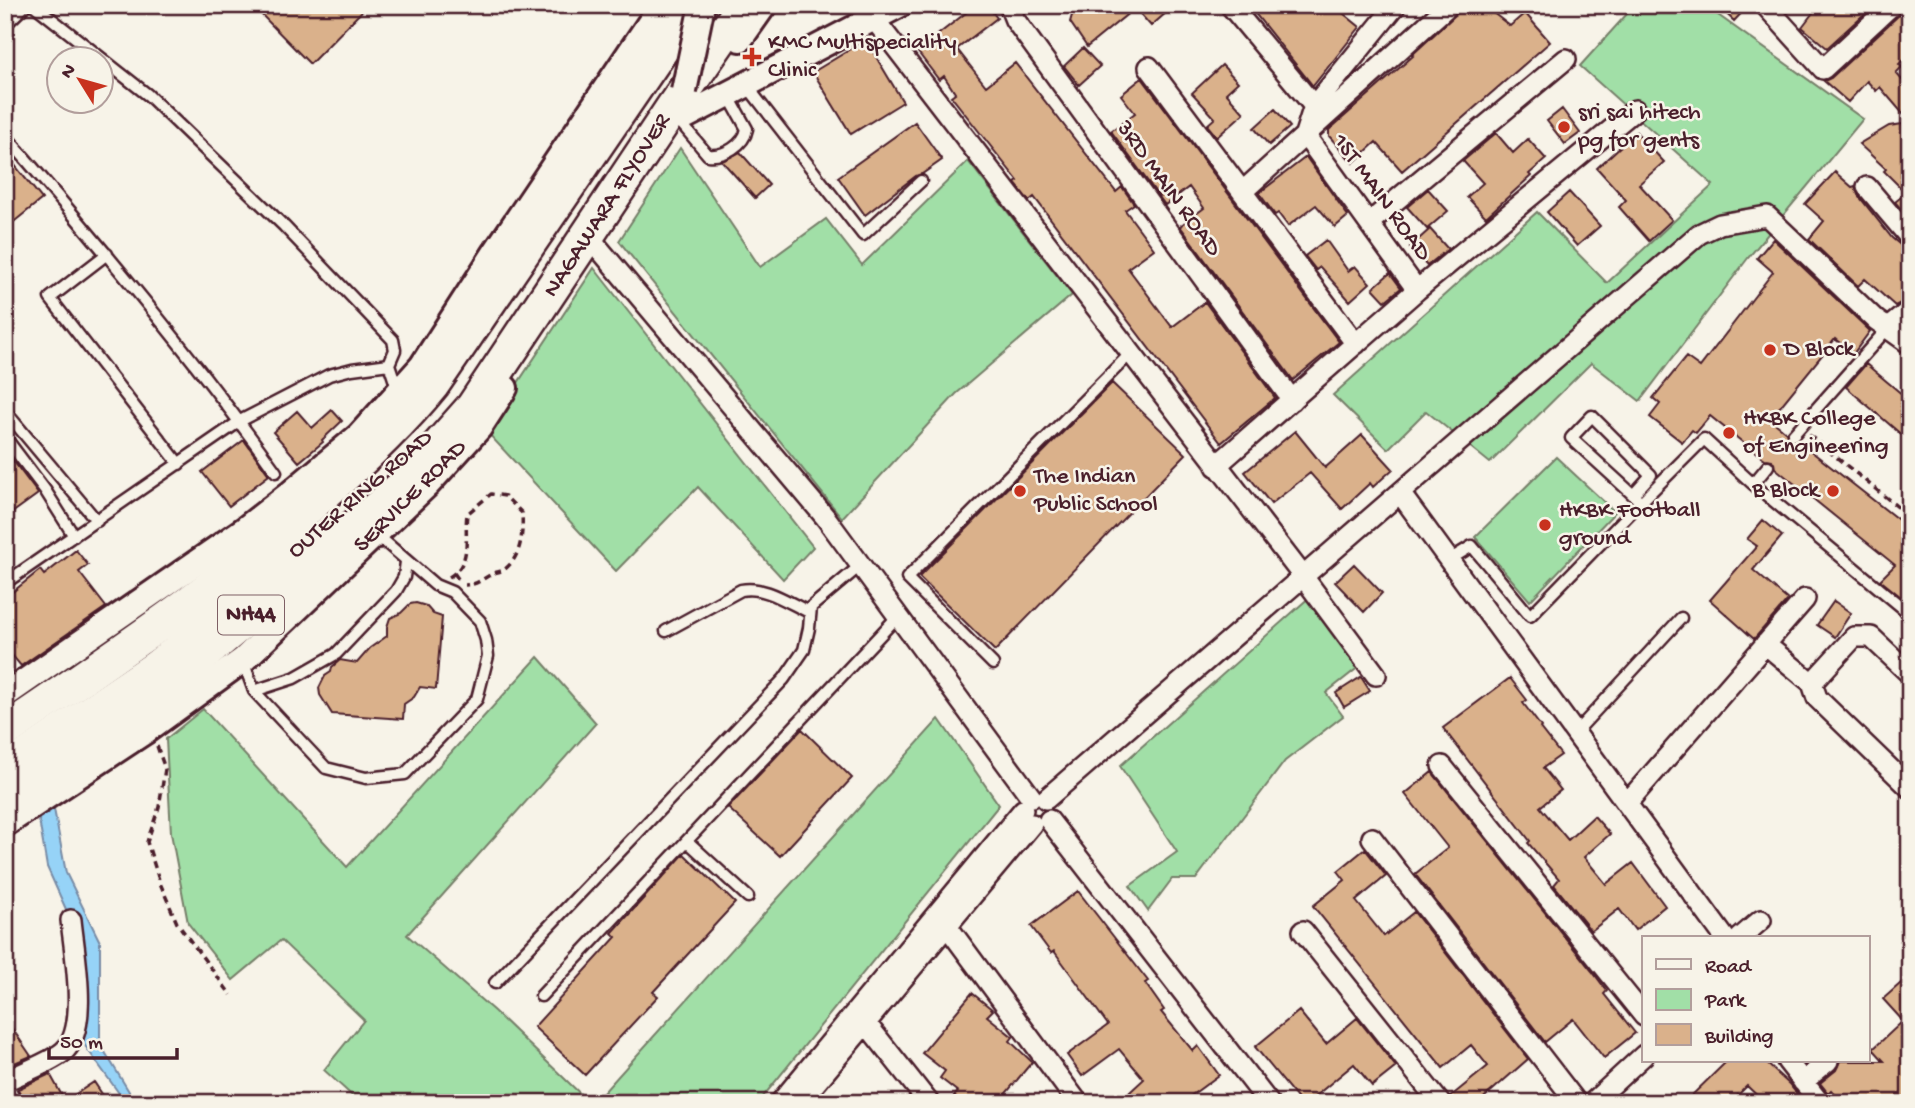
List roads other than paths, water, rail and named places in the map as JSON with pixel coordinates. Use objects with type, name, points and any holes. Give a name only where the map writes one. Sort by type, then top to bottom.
[{"type":"highway","name":"OUTER RING ROAD","points":[[400,412],[441,372],[692,5]]},
{"type":"highway","name":"NAGAWARA FLYOVER","points":[[5,794],[169,682],[403,486],[473,407],[683,110],[744,5]]},
{"type":"highway","name":"NH44","points":[[5,731],[222,596],[400,412]]},
{"type":"street","points":[[5,695],[255,522],[359,436],[400,412],[422,366],[662,5]]},
{"type":"street","points":[[683,110],[702,5]]},
{"type":"street","name":"OUTER RING ROAD","points":[[5,765],[93,706],[222,596],[360,503],[432,435],[487,361],[728,5]]},
{"type":"street","name":"SERVICE ROAD","points":[[5,824],[144,732],[243,660],[428,484],[479,428],[683,110],[764,5]]},
{"type":"street","points":[[683,110],[737,90],[899,5]]},
{"type":"street","name":"3RD MAIN ROAD","points":[[1009,5],[1015,20],[1292,400]]},
{"type":"street","points":[[1230,5],[1314,106]]},
{"type":"street","points":[[1305,135],[1314,106],[1396,5]]},
{"type":"street","points":[[1242,192],[1449,5]]},
{"type":"street","points":[[1765,5],[1823,69],[1892,5]]},
{"type":"street","points":[[874,19],[1376,675]]},
{"type":"street","points":[[1370,222],[1566,59]]},
{"type":"street","points":[[1149,68],[1356,344]]},
{"type":"street","points":[[1216,466],[1418,290],[1635,110]]},
{"type":"street","name":"1ST MAIN ROAD","points":[[1305,135],[1418,290]]},
{"type":"street","points":[[1867,187],[1910,237]]},
{"type":"street","points":[[780,1103],[861,1016],[1036,810],[1302,575],[1699,233],[1720,224],[1767,216],[1876,320],[1910,344]]},
{"type":"street","points":[[596,245],[826,518],[899,615],[1036,810],[1269,1103]]},
{"type":"street","points":[[1888,328],[1910,310]]},
{"type":"street","points":[[1400,493],[1725,936]]},
{"type":"street","points":[[1627,803],[1805,599]]},
{"type":"street","points":[[1812,683],[1854,637],[1871,637],[1910,674]]},
{"type":"street","points":[[1765,644],[1812,683],[1817,698],[1910,788]]},
{"type":"street","points":[[1442,766],[1642,1014]]},
{"type":"street","points":[[1371,838],[1577,1103]]},
{"type":"street","points":[[942,919],[1078,1103]]},
{"type":"street","points":[[5,1082],[63,1052],[74,1039],[78,1021],[71,920]]},
{"type":"street","points":[[1742,936],[1762,920]]},
{"type":"street","points":[[1303,931],[1440,1103]]},
{"type":"street","points":[[799,1103],[861,1016]]},
{"type":"street","points":[[861,1016],[929,1103]]},
{"type":"street","points":[[1592,1103],[1642,1057]]},
{"type":"street","points":[[1788,1062],[1820,1103]]},
{"type":"street","points":[[1803,1082],[1827,1062]]},
{"type":"street","points":[[5,1091],[12,1103]]},
{"type":"lane","points":[[5,25],[26,5]]},
{"type":"lane","points":[[34,5],[148,95],[284,226],[393,340],[395,350],[389,363],[400,412]]},
{"type":"lane","points":[[683,110],[708,155],[721,155],[746,137],[747,129],[737,90]]},
{"type":"lane","points":[[737,90],[863,235],[921,181]]},
{"type":"lane","points":[[5,135],[107,254],[240,421],[276,472]]},
{"type":"lane","points":[[107,254],[50,299],[179,464]]},
{"type":"lane","points":[[1793,435],[1888,328]]},
{"type":"lane","points":[[993,664],[907,578],[1130,354]]},
{"type":"lane","points":[[5,583],[240,421],[329,375],[389,363]]},
{"type":"lane","points":[[5,411],[97,520]]},
{"type":"lane","points":[[1592,416],[1651,475],[1637,499],[1572,438],[1592,416]]},
{"type":"lane","points":[[5,437],[45,490],[74,536]]},
{"type":"lane","points":[[1449,560],[1472,546],[1530,617],[1637,499],[1704,439],[1753,484],[1910,614]]},
{"type":"lane","points":[[1753,484],[1768,466]]},
{"type":"lane","points":[[243,660],[254,691],[326,768],[366,778],[405,774],[477,699],[488,656],[486,640],[480,621],[452,592],[435,584],[375,534]]},
{"type":"lane","points":[[254,691],[294,678],[336,654],[396,591],[404,576],[406,562]]},
{"type":"lane","points":[[495,983],[784,679],[804,650],[809,612],[815,601],[861,565]]},
{"type":"lane","points":[[666,631],[741,590],[761,590],[809,612]]},
{"type":"lane","points":[[541,996],[899,615]]},
{"type":"lane","points":[[1575,733],[1681,618]]},
{"type":"lane","points":[[687,841],[748,897]]},
{"type":"water","points":[[54,809],[66,873],[100,942],[100,1044],[136,1103],[126,1103],[83,1043],[82,945],[47,867],[38,814]]},
{"type":"place","name":"KMC Multispeciality Clinic","points":[[752,57]]},
{"type":"place","name":"sri sai hitech pg for gents","points":[[1564,127]]},
{"type":"place","name":"D Block","points":[[1770,350]]},
{"type":"place","name":"HKBK College of Engineering","points":[[1729,433]]},
{"type":"place","name":"The Indian Public School","points":[[1020,491]]},
{"type":"place","name":"B Block","points":[[1833,491]]},
{"type":"place","name":"HKBK Football ground","points":[[1545,525]]}]
